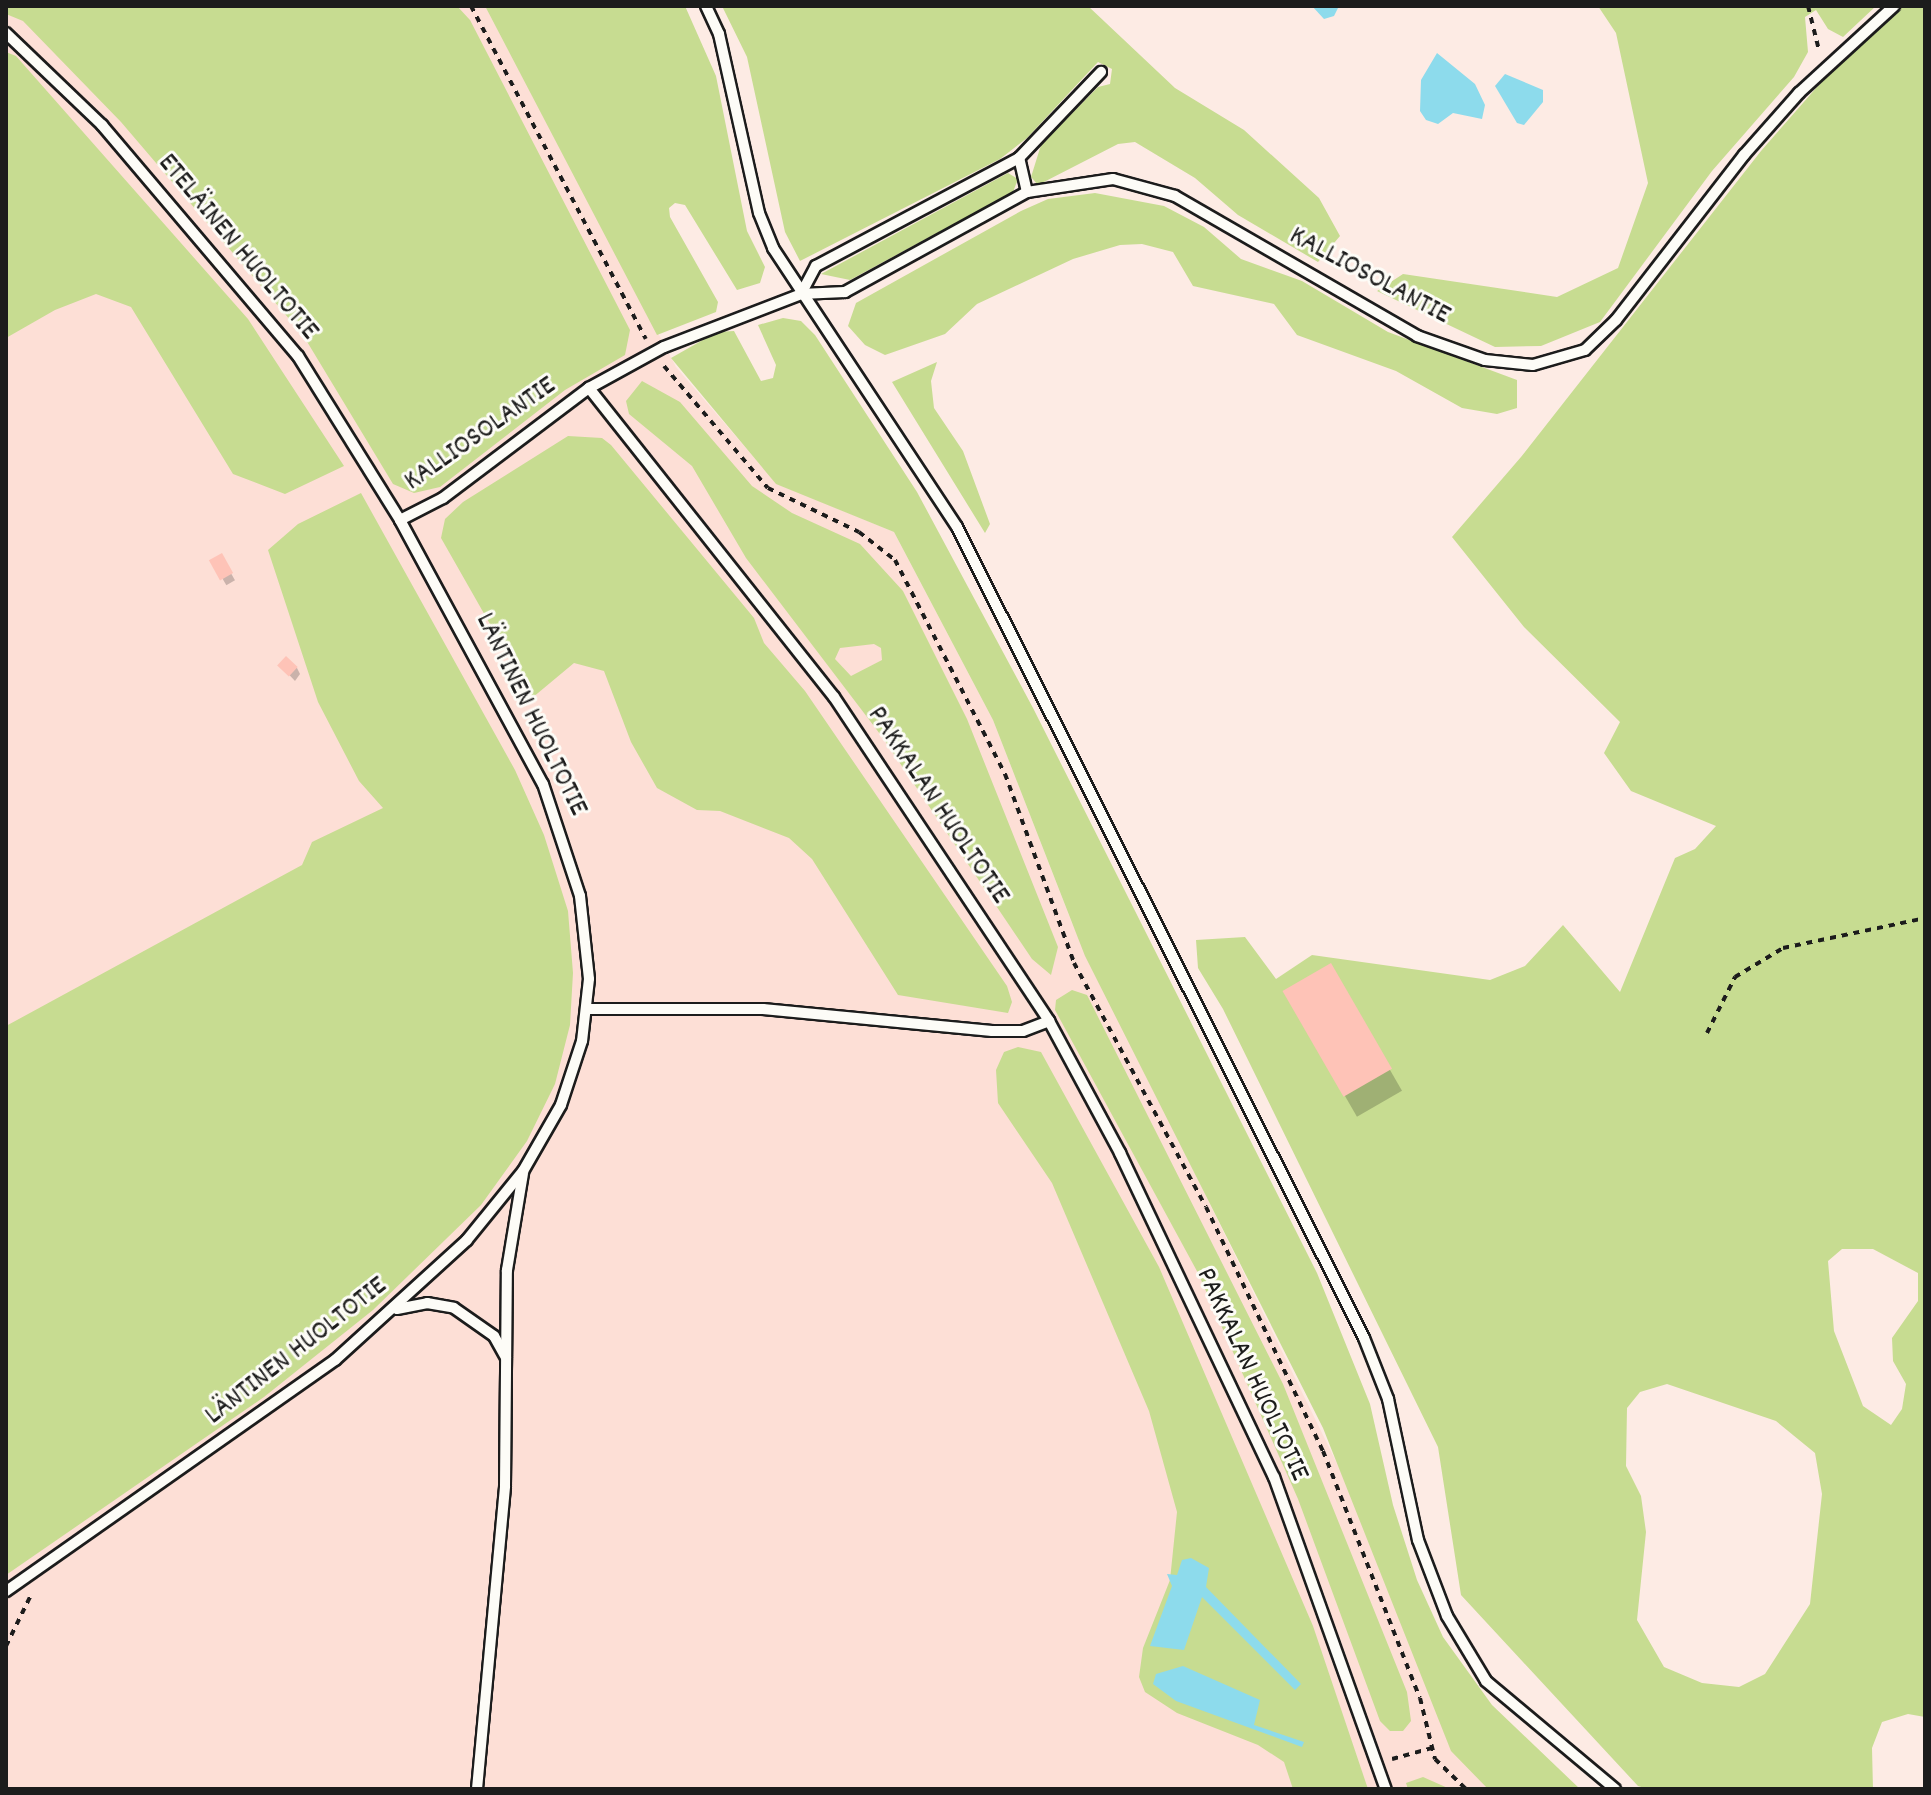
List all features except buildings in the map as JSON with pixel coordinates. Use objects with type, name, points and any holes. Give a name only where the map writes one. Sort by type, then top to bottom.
[{"type":"lane","points":[[706,6],[733,86],[759,213],[773,248],[801,294],[902,437],[957,527],[1020,643],[1153,923],[1261,1125],[1388,1399],[1418,1540],[1447,1616],[1486,1681],[1615,1789]]},
{"type":"lane","name":"KALLIOSOLANTIE","points":[[801,294],[845,292],[1027,192],[1113,179],[1175,196],[1417,336],[1485,360],[1533,365],[1585,350],[1616,320],[1744,155],[1824,71],[1894,6]]},
{"type":"lane","name":"ETELÄINEN HUOLTOTIE","points":[[6,33],[102,125],[298,356],[400,520]]},
{"type":"lane","points":[[589,388],[653,353],[801,294],[816,266],[1019,158],[1101,72]]},
{"type":"lane","points":[[1019,158],[1027,192]]},
{"type":"lane","name":"KALLIOSOLANTIE","points":[[400,520],[443,498],[589,388]]},
{"type":"lane","name":"PAKKALAN HUOLTOTIE","points":[[589,388],[834,697],[1049,1021],[1120,1153],[1274,1477],[1386,1789]]},
{"type":"lane","name":"LÄNTINEN HUOLTOTIE","points":[[6,1591],[335,1360],[395,1309],[467,1240],[523,1171],[576,1068],[587,1009],[585,923],[566,842],[502,703],[400,520]]},
{"type":"lane","points":[[587,1009],[763,1009],[992,1031],[1023,1031],[1049,1021]]},
{"type":"lane","points":[[477,1789],[505,1486],[507,1270],[523,1171]]},
{"type":"lane","points":[[395,1309],[427,1303],[454,1308],[494,1336],[508,1362]]},
{"type":"path","points":[[471,6],[653,353],[768,488],[859,532],[895,560],[1005,774],[1074,963],[1206,1207],[1323,1451],[1420,1698],[1435,1759],[1466,1789]]},
{"type":"path","points":[[1808,6],[1824,71]]},
{"type":"path","points":[[1707,1033],[1735,977],[1783,948],[1925,918]]},
{"type":"path","points":[[6,1646],[47,1563]]},
{"type":"path","points":[[1377,1763],[1432,1748]]},
{"type":"shaded area","points":[[6,6],[485,6],[676,367],[776,483],[894,532],[993,720],[1072,923],[1474,1743],[1519,1789],[6,1789]]},
{"type":"green space","points":[[6,6],[457,6],[470,20],[630,330],[625,355],[565,390],[440,487],[414,493],[393,484],[303,335],[121,122],[23,21],[6,14]]},
{"type":"green space","points":[[485,6],[685,6],[716,76],[747,231],[765,267],[760,283],[737,290],[685,205],[675,203],[669,208],[670,217],[718,302],[716,312],[657,335]]},
{"type":"green space","points":[[722,6],[1088,6],[1175,88],[1244,130],[1319,198],[1340,236],[1318,262],[1238,215],[1195,178],[1135,142],[1118,144],[1038,185],[1031,177],[1041,145],[1098,87],[1110,84],[1112,69],[1098,62],[1027,138],[1000,159],[800,261],[785,232],[747,57]]},
{"type":"green space","points":[[1598,6],[1876,6],[1843,37],[1828,29],[1816,10],[1805,17],[1808,52],[1794,77],[1712,171],[1600,322],[1541,346],[1495,347],[1377,291],[1403,274],[1557,297],[1618,268],[1648,183],[1616,33]]},
{"type":"green space","points":[[1900,6],[1925,6],[1925,1717],[1908,1714],[1882,1722],[1872,1748],[1873,1789],[1648,1789],[1638,1786],[1461,1595],[1438,1447],[1223,1009],[1198,968],[1196,940],[1245,937],[1276,979],[1312,955],[1490,980],[1525,966],[1563,925],[1620,992],[1675,858],[1695,849],[1716,826],[1631,791],[1604,753],[1620,722],[1524,627],[1452,537],[1521,457],[1761,151],[1817,87]],"holes":[[[1842,1249],[1873,1249],[1918,1273],[1918,1301],[1892,1338],[1893,1361],[1906,1384],[1902,1409],[1891,1425],[1863,1406],[1834,1331],[1828,1261]],[[1667,1384],[1776,1421],[1815,1453],[1822,1494],[1810,1604],[1765,1674],[1739,1687],[1702,1683],[1664,1667],[1637,1620],[1646,1532],[1641,1496],[1626,1466],[1627,1408],[1640,1392]]]},
{"type":"green space","points":[[6,52],[16,56],[248,319],[344,466],[285,494],[233,474],[131,307],[96,294],[55,310],[6,338]]},
{"type":"green space","points":[[1008,173],[1018,179],[1013,192],[850,280],[821,274]]},
{"type":"green space","points":[[1095,193],[1164,206],[1204,227],[1241,259],[1302,281],[1388,332],[1517,380],[1517,408],[1497,414],[1462,408],[1396,371],[1297,335],[1274,304],[1193,286],[1173,252],[1142,244],[1120,245],[1073,259],[977,304],[945,334],[885,355],[865,345],[848,326],[856,303],[1021,211],[1048,199]]},
{"type":"green space","points":[[783,318],[801,321],[815,335],[917,492],[1033,708],[1317,1273],[1370,1404],[1393,1505],[1417,1580],[1443,1637],[1492,1705],[1580,1789],[1488,1789],[1451,1751],[1323,1428],[1085,956],[993,720],[894,532],[776,484],[671,358],[717,332],[734,331],[761,381],[773,378],[776,365],[758,325]]},
{"type":"green space","points":[[937,362],[931,381],[934,408],[963,451],[990,524],[985,533],[892,382]]},
{"type":"green space","points":[[642,381],[680,402],[752,486],[792,513],[860,544],[903,591],[967,719],[1058,947],[1051,975],[1032,959],[883,738],[746,558],[692,466],[629,414],[626,401]],"holes":[[[874,644],[881,648],[882,660],[851,676],[835,659],[840,648]]]},
{"type":"green space","points":[[568,436],[602,438],[611,445],[754,618],[764,643],[805,691],[1007,986],[1012,1002],[1008,1013],[898,995],[812,859],[789,838],[720,811],[697,810],[657,788],[631,742],[604,671],[574,663],[532,698],[441,538],[445,519],[463,502]]},
{"type":"green space","points":[[361,493],[515,770],[544,835],[568,911],[573,973],[570,1025],[555,1084],[527,1141],[481,1205],[373,1310],[264,1397],[6,1575],[6,1026],[302,865],[312,842],[383,808],[359,781],[318,702],[268,550],[298,524]]},
{"type":"green space","points":[[1072,990],[1087,995],[1283,1384],[1407,1692],[1411,1721],[1403,1731],[1390,1731],[1380,1721],[1298,1499],[1198,1273],[1055,1010],[1056,1000]]},
{"type":"green space","points":[[1018,1047],[1041,1052],[1159,1267],[1313,1626],[1368,1789],[1293,1789],[1284,1762],[1258,1745],[1177,1713],[1145,1692],[1139,1677],[1143,1648],[1170,1580],[1177,1512],[1149,1411],[1052,1183],[998,1103],[996,1070],[1004,1052]]},
{"type":"green space","points":[[1423,1777],[1450,1789],[1408,1789],[1406,1783]]},
{"type":"water","points":[[1312,6],[1339,6],[1334,16],[1324,19]]},
{"type":"water","points":[[1437,53],[1475,84],[1485,105],[1482,119],[1453,113],[1438,124],[1426,120],[1420,111],[1421,80]]},
{"type":"water","points":[[1505,74],[1543,90],[1543,102],[1524,125],[1517,123],[1495,86]]},
{"type":"water","points":[[1191,1558],[1209,1568],[1206,1587],[1301,1684],[1295,1690],[1202,1597],[1184,1650],[1150,1646],[1172,1586],[1167,1574],[1177,1575],[1182,1560]]},
{"type":"water","points":[[1183,1666],[1260,1700],[1254,1725],[1304,1742],[1302,1747],[1176,1701],[1153,1684],[1156,1674]]}]
